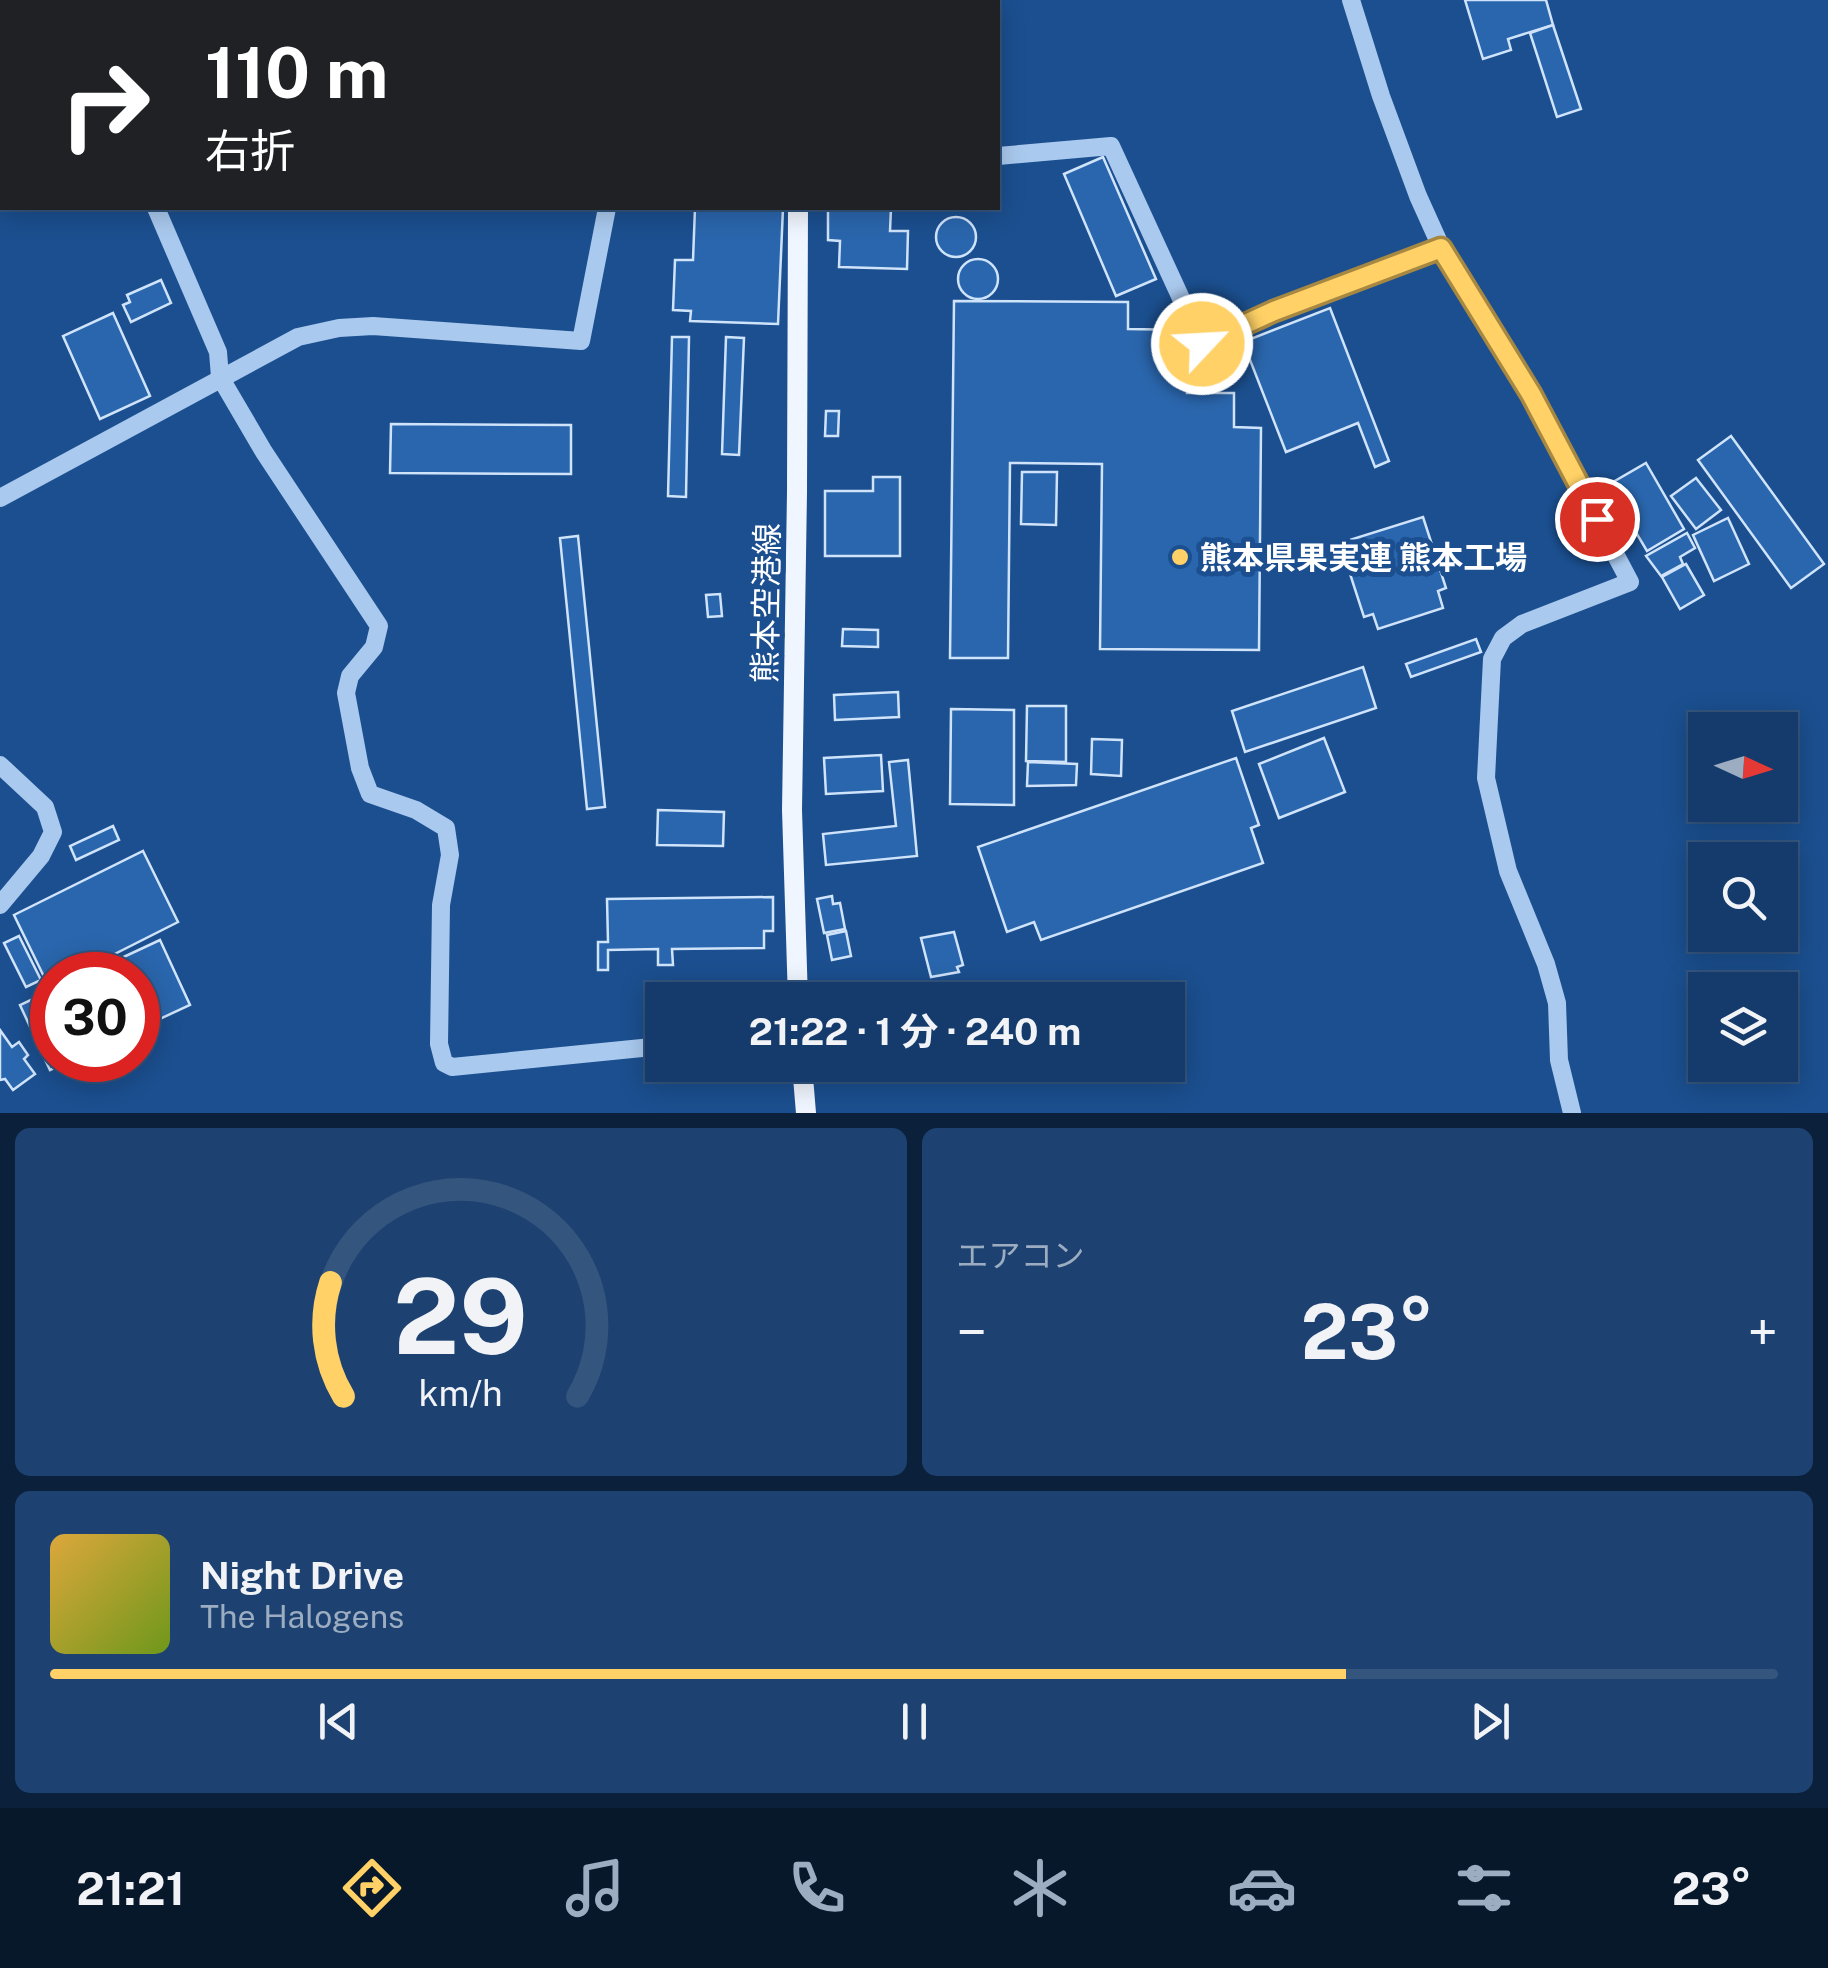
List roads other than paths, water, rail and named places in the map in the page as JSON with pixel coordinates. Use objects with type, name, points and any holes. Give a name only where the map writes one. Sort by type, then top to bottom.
[{"type":"main road","name":"熊本空港線","points":[[797,982],[792,810],[798,210]]},
{"type":"main road","points":[[803,1082],[806,1113]]},
{"type":"street","points":[[1351,0],[1381,96],[1441,248],[1531,394],[1630,582],[1522,624],[1503,638],[1492,659],[1486,778],[1508,871],[1546,964],[1557,1003],[1558,1060],[1572,1113]]},
{"type":"street","points":[[1000,156],[1111,146],[1202,344],[1274,311],[1441,248]]},
{"type":"street","points":[[157,210],[218,352],[220,378],[379,626],[374,647],[350,676],[346,692],[360,768],[370,794],[416,810],[446,828],[450,854],[441,905],[439,1044],[444,1063],[452,1068],[645,1048]]},
{"type":"street","points":[[0,498],[298,338],[339,328],[373,326],[581,341],[607,210]]},
{"type":"street","points":[[0,765],[44,807],[53,832],[41,856],[0,905]]},
{"type":"place","name":"熊本県果実連 熊本工場","points":[[1180,557]]}]
